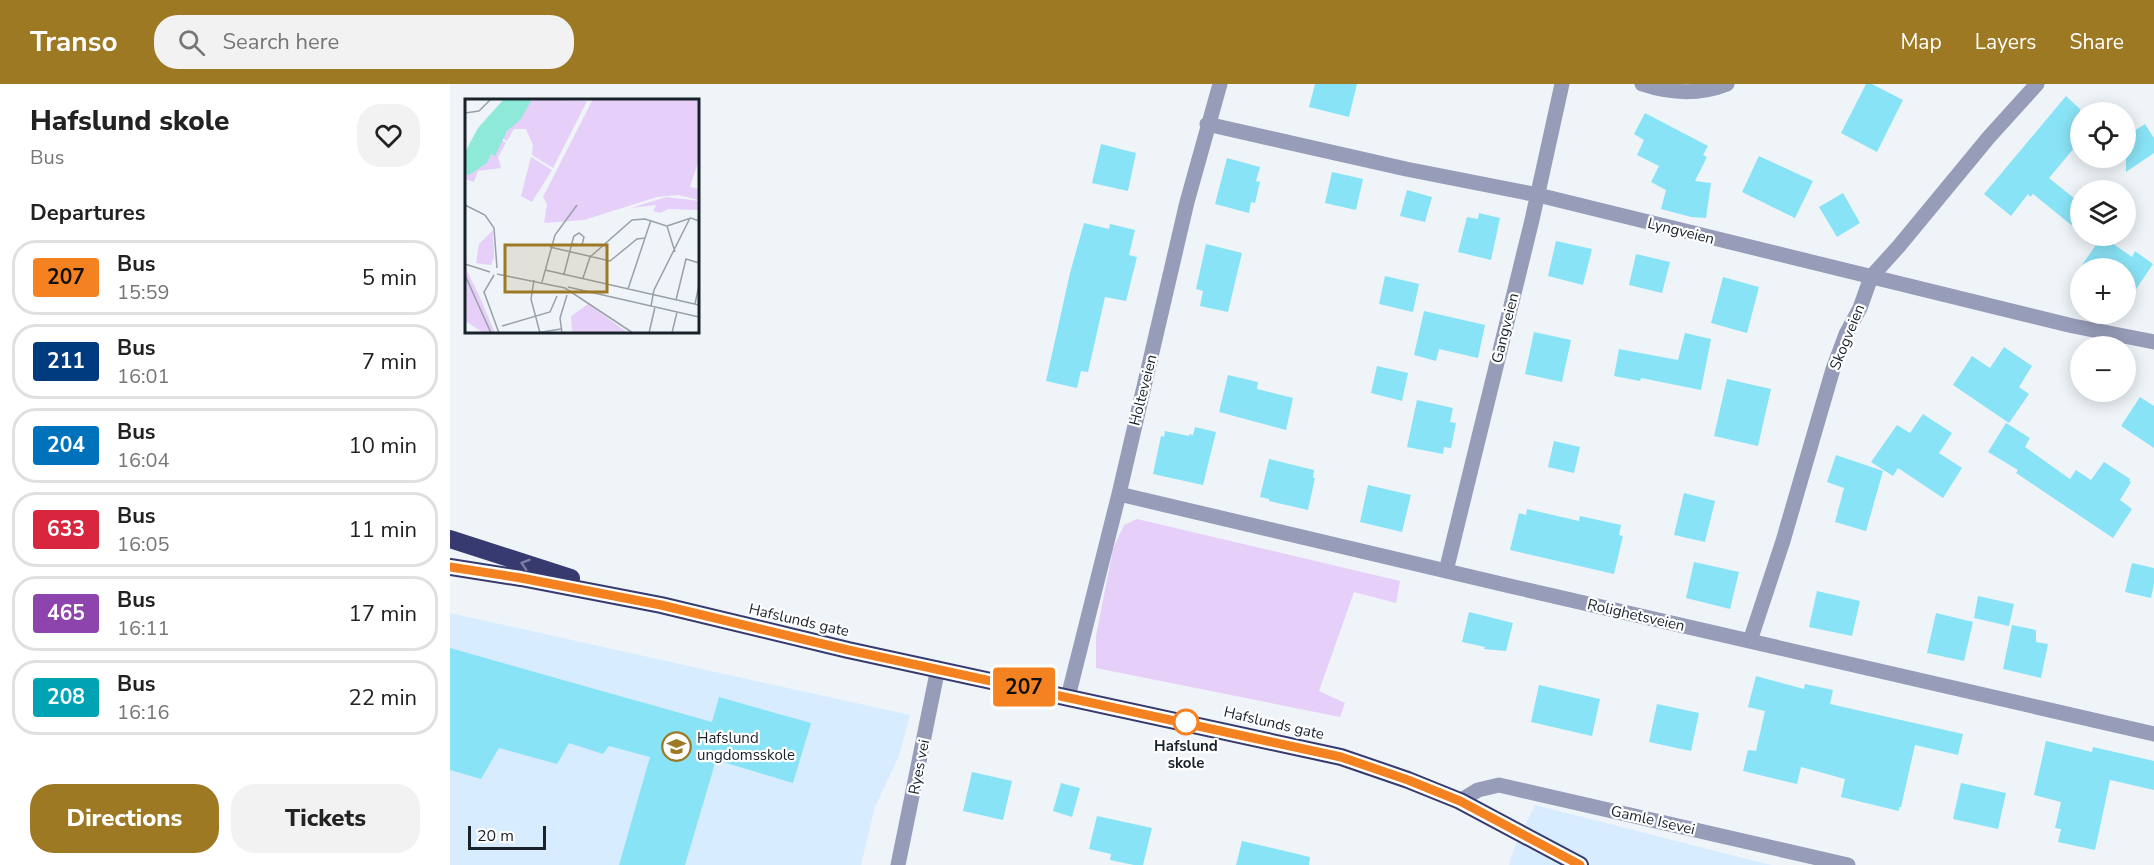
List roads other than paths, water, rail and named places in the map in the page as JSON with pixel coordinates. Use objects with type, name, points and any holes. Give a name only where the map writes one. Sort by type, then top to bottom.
[{"type":"highway","name":"Hafslunds gate","points":[[450,540],[661,605]]},
{"type":"highway","name":"Hafslunds gate","points":[[450,567],[661,605],[848,650],[1341,757],[1460,801],[1580,865]]},
{"type":"street","name":"Holteveien","points":[[1068,697],[1119,494],[1187,202],[1220,84]]},
{"type":"street","name":"Gangveien","points":[[1446,571],[1538,195],[1562,84]]},
{"type":"street","points":[[1642,84],[1677,92],[1699,91],[1727,84]]},
{"type":"street","name":"Skogveien","points":[[1750,641],[1789,520],[1833,369],[1871,277],[1989,137],[2037,84]]},
{"type":"street","name":"Lyngveien","points":[[1208,124],[1406,169],[1538,195],[2073,326],[2154,342]]},
{"type":"street","name":"Rolighetsveien","points":[[1119,494],[2154,734]]},
{"type":"street","name":"Ryes vei","points":[[898,865],[938,668]]},
{"type":"street","name":"Gamle Isevei","points":[[1460,801],[1478,790],[1499,785],[1848,865]]},
{"type":"place","name":"Hafslund skole","points":[[1186,722]]},
{"type":"place","name":"Hafslund ungdomsskole","points":[[676,747]]}]
